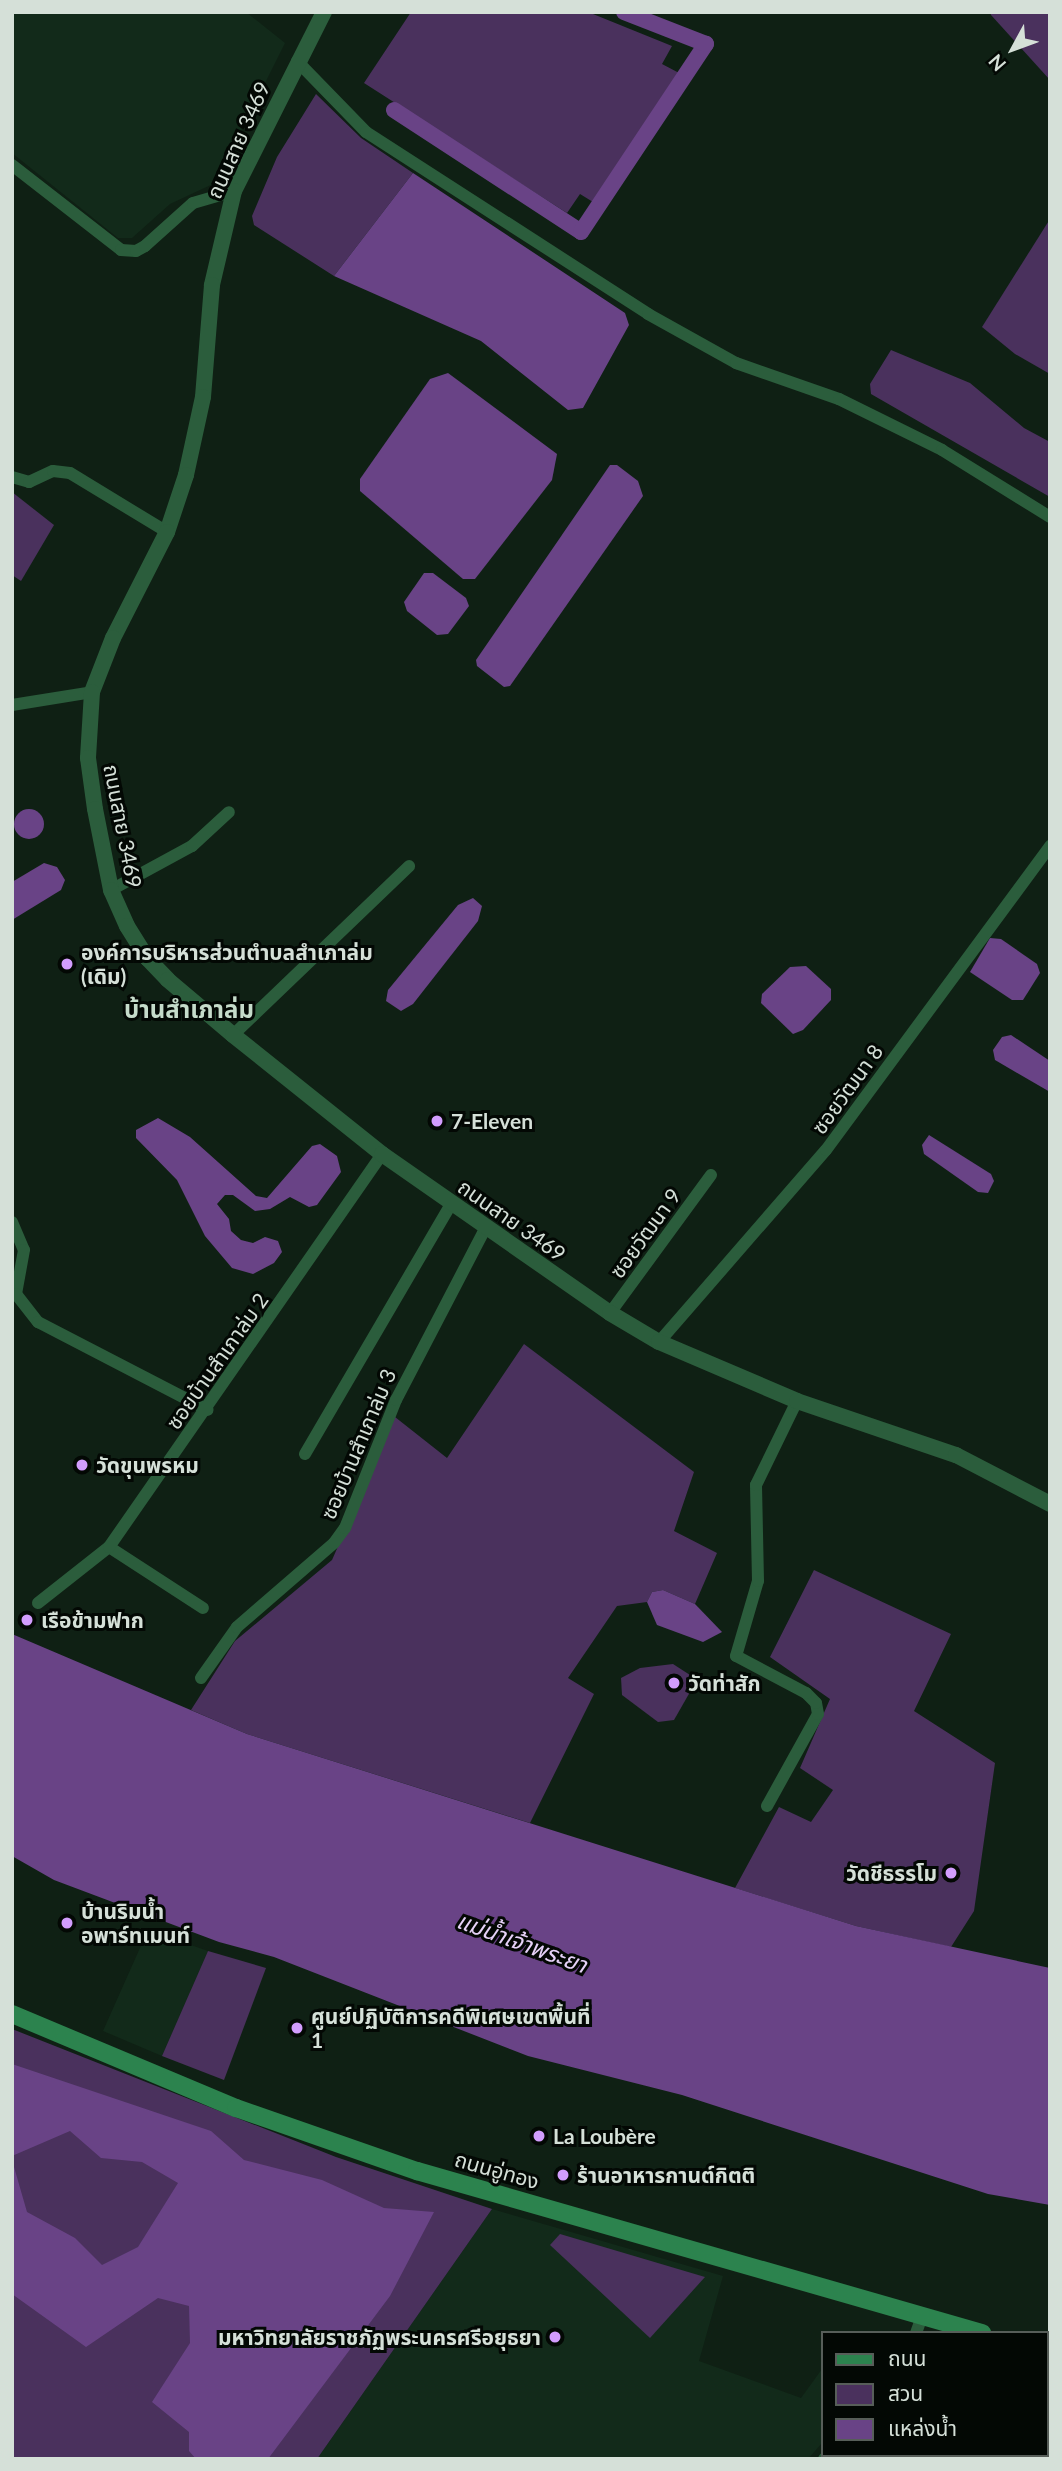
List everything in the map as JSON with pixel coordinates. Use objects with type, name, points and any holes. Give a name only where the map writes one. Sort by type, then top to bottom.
[{"type":"main road","name":"ถนนอู่ทอง","points":[[12,2014],[247,2112],[417,2171],[976,2331]]},
{"type":"street","name":"ถนนสาย 3469","points":[[324,12],[297,61],[234,191],[212,285],[198,424],[167,531],[113,638],[92,692],[88,758],[111,890],[147,958],[233,1035],[382,1154],[485,1229],[610,1313],[659,1342],[797,1401],[956,1455],[1050,1504]]},
{"type":"street","points":[[297,61],[366,132],[648,314],[736,363],[839,398],[931,444],[1050,517]]},
{"type":"street","points":[[12,164],[121,250],[136,251],[145,246],[193,203],[234,191]]},
{"type":"street","points":[[12,477],[29,482],[53,471],[70,473],[167,531]]},
{"type":"street","points":[[12,705],[92,692]]},
{"type":"street","points":[[111,890],[192,846],[229,812]]},
{"type":"street","name":"ซอยวัฒนา 8","points":[[659,1342],[826,1150],[1050,846]]},
{"type":"street","points":[[233,1035],[409,866]]},
{"type":"street","name":"ซอยบ้านสำเภาล่ม 2","points":[[38,1603],[109,1547],[208,1410],[382,1154]]},
{"type":"street","name":"ซอยวัฒนา 9","points":[[610,1313],[710,1175]]},
{"type":"street","points":[[304,1454],[451,1204]]},
{"type":"street","points":[[12,1222],[24,1250],[16,1294],[38,1322],[208,1410]]},
{"type":"street","name":"ซอยบ้านสำเภาล่ม 3","points":[[201,1678],[237,1627],[334,1543],[345,1528],[396,1399],[485,1229]]},
{"type":"street","points":[[767,1805],[818,1714],[816,1703],[806,1693],[736,1656],[758,1581],[756,1485],[797,1401]]},
{"type":"street","points":[[109,1547],[203,1608]]},
{"type":"street","points":[[917,2331],[923,2314]]},
{"type":"shaded area","points":[[12,12],[246,12],[285,43],[215,183],[170,204],[132,238],[118,238],[12,153]]},
{"type":"shaded area","points":[[148,1930],[208,1951],[162,2056],[103,2031]]},
{"type":"shaded area","name":"มหาวิทยาลัยราชภัฏพระนครศรีอยุธยา","points":[[492,2209],[723,2276],[699,2361],[801,2398],[820,2372],[820,2445],[808,2459],[317,2459]]},
{"type":"shaded area","points":[[1048,2414],[1050,2459],[842,2459],[1048,2457]]},
{"type":"green space","points":[[411,12],[588,12],[672,46],[662,64],[681,74],[593,202],[580,194],[567,213],[364,83]]},
{"type":"green space","points":[[990,12],[1050,12],[1050,80],[991,15]]},
{"type":"green space","points":[[316,94],[361,138],[413,173],[334,276],[254,225],[252,216],[277,157]]},
{"type":"green space","points":[[1050,219],[1050,374],[1015,354],[982,327]]},
{"type":"green space","points":[[891,350],[970,383],[1024,428],[1050,442],[1050,497],[871,394],[870,384]]},
{"type":"green space","points":[[12,492],[54,525],[21,581],[12,575]]},
{"type":"green space","points":[[524,1344],[694,1472],[674,1531],[717,1553],[695,1604],[663,1590],[652,1592],[647,1602],[617,1606],[568,1678],[594,1694],[530,1823],[247,1734],[191,1710],[235,1641],[332,1560],[395,1417],[447,1458]]},
{"type":"green space","points":[[814,1570],[951,1634],[914,1711],[995,1763],[974,1911],[951,1947],[856,1926],[735,1888],[779,1807],[811,1822],[833,1790],[800,1768],[830,1699],[770,1657]]},
{"type":"green space","points":[[673,1664],[690,1675],[694,1685],[674,1720],[658,1722],[622,1695],[621,1678],[640,1668]]},
{"type":"green space","points":[[208,1951],[266,1968],[224,2080],[162,2056]]},
{"type":"green space","points":[[12,2029],[336,2157],[492,2209],[317,2459],[12,2459]]},
{"type":"green space","points":[[560,2234],[705,2277],[650,2338],[550,2245]]},
{"type":"water","points":[[413,173],[625,313],[629,325],[583,408],[568,410],[481,341],[334,276]]},
{"type":"water","points":[[448,373],[557,454],[552,480],[475,579],[463,579],[360,491],[360,479],[430,379]]},
{"type":"water","points":[[610,465],[617,465],[638,481],[643,496],[510,686],[504,687],[477,666],[476,660]]},
{"type":"water","points":[[424,573],[433,573],[466,598],[469,606],[448,634],[437,635],[407,611],[404,602]]},
{"type":"water","points":[[29,809],[35,810],[43,818],[43,830],[35,838],[29,839],[23,838],[15,830],[14,824],[15,818],[23,810]]},
{"type":"water","points":[[44,863],[57,867],[65,880],[61,890],[12,920],[12,882]]},
{"type":"water","points":[[473,898],[482,906],[478,921],[413,1004],[401,1011],[386,1001],[388,990],[458,905]]},
{"type":"water","points":[[990,938],[1001,939],[1037,964],[1040,973],[1023,1000],[1012,1000],[970,972]]},
{"type":"water","points":[[806,966],[831,989],[831,1000],[803,1030],[793,1034],[761,1003],[762,994],[790,967]]},
{"type":"water","points":[[1011,1035],[1050,1061],[1050,1092],[995,1060],[993,1050],[1002,1037]]},
{"type":"water","points":[[158,1118],[190,1137],[256,1196],[267,1198],[312,1146],[320,1144],[337,1156],[341,1172],[317,1205],[309,1207],[290,1197],[270,1209],[255,1211],[233,1195],[225,1195],[217,1204],[229,1219],[231,1231],[241,1240],[253,1243],[265,1237],[278,1241],[282,1252],[274,1263],[253,1274],[232,1268],[205,1236],[177,1180],[136,1138],[136,1130]]},
{"type":"water","points":[[929,1135],[991,1174],[994,1181],[988,1193],[978,1192],[924,1154],[922,1145]]},
{"type":"water","points":[[663,1590],[695,1604],[722,1632],[703,1642],[657,1625],[647,1602],[652,1592]]},
{"type":"water","name":"แม่น้ำเจ้าพระยา","points":[[12,1634],[247,1734],[856,1926],[1050,1968],[1050,2205],[988,2194],[682,2095],[528,2056],[274,1957],[219,1942],[54,1880],[12,1856]]},
{"type":"water","points":[[12,2064],[211,2131],[244,2160],[322,2180],[384,2208],[434,2212],[390,2296],[268,2459],[196,2459],[189,2451],[189,2432],[152,2402],[190,2343],[189,2306],[158,2298],[86,2347],[12,2294],[12,2160],[27,2212],[75,2238],[102,2265],[138,2247],[178,2183],[142,2162],[101,2158],[70,2131],[12,2156]]},
{"type":"waterway","points":[[394,110],[581,232],[706,44],[624,12]]},
{"type":"place","name":"องค์การบริหารส่วนตำบลสำเภาล่ม (เดิม)","points":[[67,964]]},
{"type":"place","name":"7-Eleven","points":[[437,1121]]},
{"type":"place","name":"วัดขุนพรหม","points":[[82,1465]]},
{"type":"place","name":"เรือข้ามฟาก","points":[[27,1620]]},
{"type":"place","name":"วัดท่าสัก","points":[[674,1683]]},
{"type":"place","name":"วัดชีธรรโม","points":[[951,1873]]},
{"type":"place","name":"บ้านริมน้ำ อพาร์ทเมนท์","points":[[67,1923]]},
{"type":"place","name":"ศูนย์ปฏิบัติการคดีพิเศษเขตพื้นที่ 1","points":[[297,2028]]},
{"type":"place","name":"La Loubère","points":[[539,2136]]},
{"type":"place","name":"ร้านอาหารกานต์กิตติ","points":[[563,2175]]},
{"type":"place","name":"มหาวิทยาลัยราชภัฏพระนครศรีอยุธยา","points":[[555,2337]]},
{"type":"district","name":"บ้านสำเภาล่ม","points":[[189,1009]]}]
